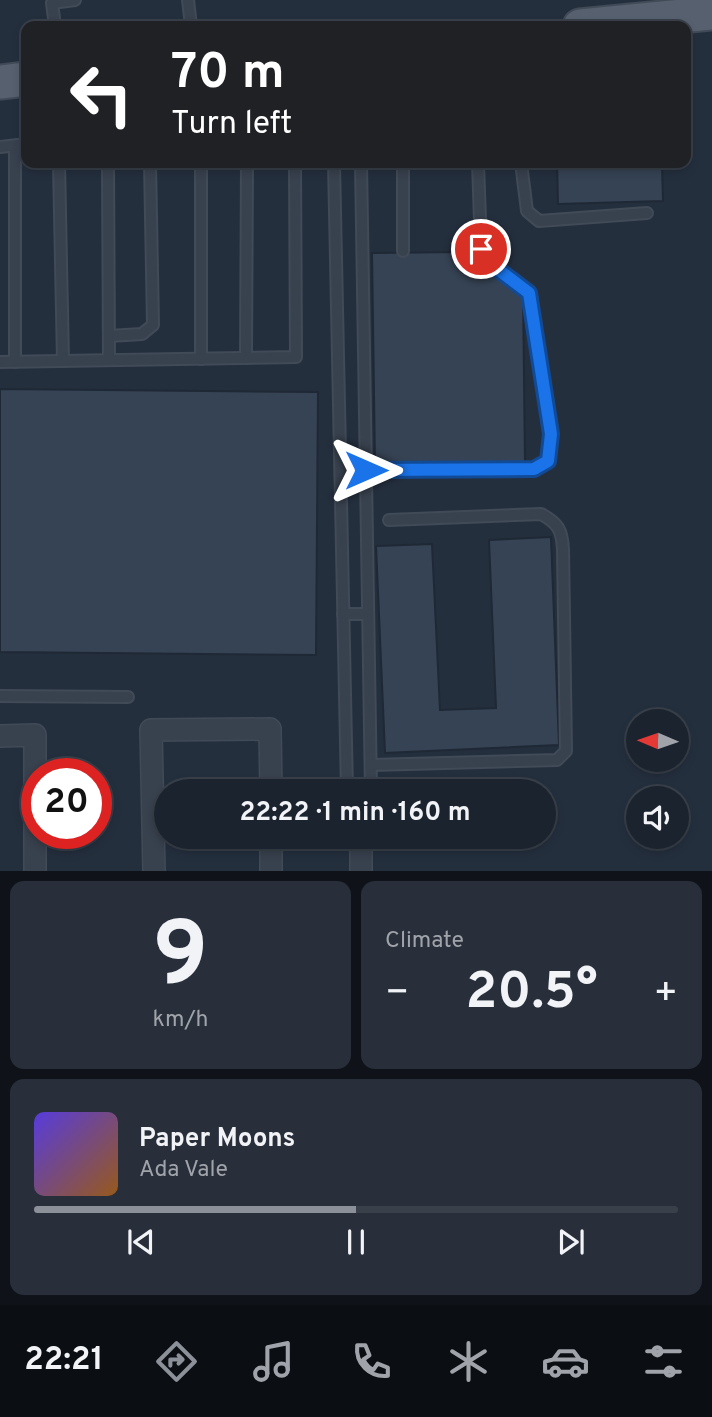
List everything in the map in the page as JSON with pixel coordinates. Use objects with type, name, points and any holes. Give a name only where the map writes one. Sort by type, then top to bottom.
[{"type":"main road","points":[[606,21],[668,9],[712,13]]},
{"type":"main road","points":[[0,82],[21,80]]},
{"type":"street","points":[[154,871],[151,730],[270,729],[271,779]]},
{"type":"street","points":[[0,736],[36,735],[35,871]]},
{"type":"street","points":[[271,849],[271,871]]},
{"type":"street","points":[[360,849],[361,871]]},
{"type":"lane","points":[[54,21],[52,3],[75,0]]},
{"type":"lane","points":[[188,0],[190,21]]},
{"type":"lane","points":[[0,147],[20,145],[15,362]]},
{"type":"lane","points":[[59,168],[63,361]]},
{"type":"lane","points":[[108,168],[109,360]]},
{"type":"lane","points":[[109,336],[142,334],[153,326],[150,168]]},
{"type":"lane","points":[[201,168],[201,359]]},
{"type":"lane","points":[[246,358],[247,168]]},
{"type":"lane","points":[[0,362],[296,357],[295,168]]},
{"type":"lane","points":[[334,168],[347,779]]},
{"type":"lane","points":[[361,168],[371,779]]},
{"type":"lane","points":[[403,168],[403,251]]},
{"type":"lane","points":[[366,470],[534,469],[548,461],[551,434],[529,293],[487,261],[481,249],[478,168]]},
{"type":"lane","points":[[521,168],[527,211],[539,221],[647,213]]},
{"type":"lane","points":[[371,765],[557,760],[566,751],[563,549],[556,522],[541,514],[389,520]]},
{"type":"lane","points":[[343,614],[368,614]]},
{"type":"lane","points":[[0,696],[128,697]]},
{"type":"building","points":[[557,168],[662,168],[663,201],[558,204]]},
{"type":"building","points":[[463,252],[523,290],[525,464],[375,467],[372,253]]},
{"type":"building","points":[[0,389],[318,392],[316,655],[0,652]]},
{"type":"building","points":[[551,537],[559,745],[385,753],[376,546],[432,544],[440,710],[496,708],[489,540]]},
{"type":"route","points":[[366,470],[534,469],[548,461],[551,434],[529,293],[521,284],[487,261],[481,249]]}]
